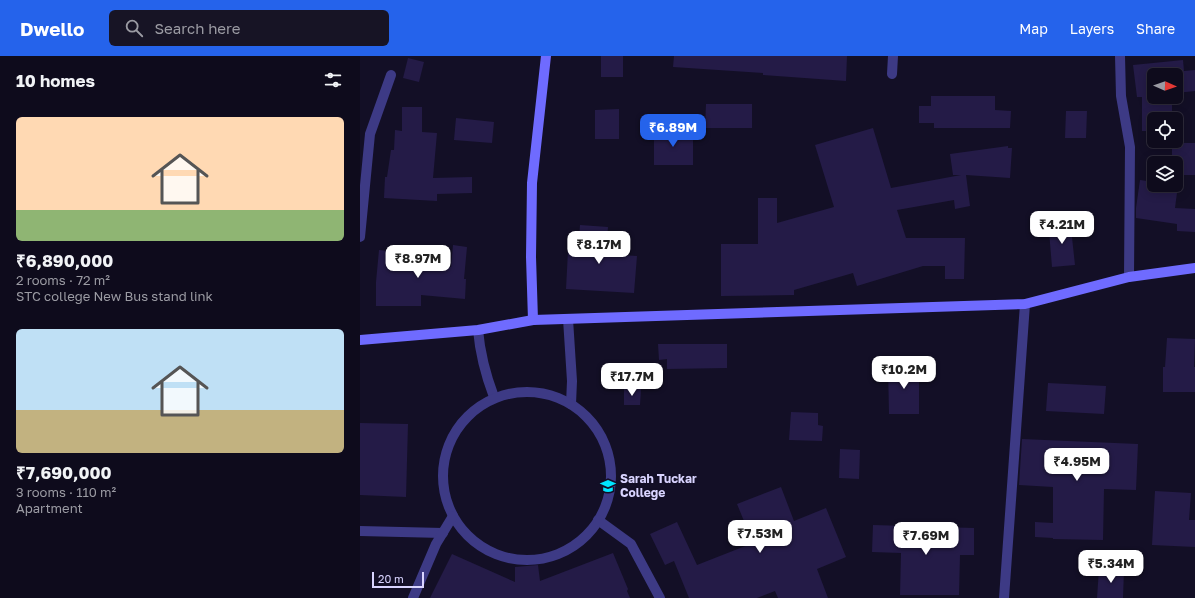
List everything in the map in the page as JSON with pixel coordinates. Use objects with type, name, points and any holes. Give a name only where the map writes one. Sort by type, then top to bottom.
[{"type":"street","points":[[533,320],[531,257],[532,183],[546,56]]},
{"type":"street","points":[[892,74],[893,56]]},
{"type":"street","points":[[1120,56],[1121,96],[1130,147],[1128,277]]},
{"type":"street","points":[[360,237],[370,134],[391,75]]},
{"type":"street","points":[[360,340],[478,330],[533,320],[1024,304],[1128,277],[1195,268]]},
{"type":"street","points":[[1004,598],[1024,304]]},
{"type":"street","points":[[568,319],[572,381],[571,404]]},
{"type":"street","points":[[478,330],[480,347],[494,398]]},
{"type":"street","points":[[515,392],[544,393],[558,397],[571,404],[593,423],[607,449],[611,478],[605,507],[590,532],[579,542],[554,556],[525,560],[510,559],[496,554],[483,548],[471,539],[453,516],[446,495],[443,474],[449,445],[455,432],[464,420],[475,410],[494,398],[515,392]]},
{"type":"street","points":[[413,598],[436,544],[453,516]]},
{"type":"street","points":[[598,520],[632,544],[660,598]]},
{"type":"street","points":[[360,531],[443,533]]},
{"type":"building","points":[[601,56],[623,56],[623,77],[601,77]]},
{"type":"building","points":[[674,56],[847,56],[846,81],[763,75],[763,73],[673,67]]},
{"type":"building","points":[[408,58],[424,62],[419,82],[403,78]]},
{"type":"building","points":[[1183,60],[1184,71],[1195,70],[1195,91],[1183,92],[1183,68],[1147,68],[1147,104],[1172,104],[1172,112],[1147,112],[1147,131],[1142,131],[1142,97],[1137,97],[1133,65]]},
{"type":"building","points":[[931,96],[995,96],[995,110],[1011,111],[1010,128],[934,128],[934,123],[919,123],[919,106],[931,106]]},
{"type":"building","points":[[706,104],[752,104],[752,128],[705,128]]},
{"type":"building","points":[[402,107],[422,107],[422,132],[437,133],[433,178],[472,177],[472,193],[437,194],[437,201],[384,198],[385,177],[387,177],[391,150],[394,150],[395,130],[402,131]]},
{"type":"building","points":[[619,109],[619,139],[595,139],[595,110]]},
{"type":"building","points":[[1066,111],[1087,111],[1086,138],[1065,138]]},
{"type":"building","points":[[456,118],[494,122],[492,143],[454,140]]},
{"type":"building","points":[[873,128],[891,188],[961,175],[953,175],[950,154],[1008,146],[1008,148],[1012,148],[1010,178],[966,175],[970,206],[955,209],[954,200],[897,210],[906,238],[965,238],[964,279],[945,279],[945,266],[923,266],[857,286],[853,273],[794,290],[794,295],[721,296],[721,244],[758,244],[758,198],[777,198],[777,223],[834,207],[815,145]]},
{"type":"building","points":[[654,131],[693,132],[693,165],[654,165]]},
{"type":"building","points":[[1183,143],[1195,143],[1195,175],[1183,175],[1183,156],[1172,156],[1172,148],[1183,148]]},
{"type":"building","points":[[1140,180],[1147,181],[1147,192],[1177,192],[1175,208],[1195,209],[1195,232],[1177,231],[1177,224],[1136,218]]},
{"type":"building","points":[[1070,219],[1075,265],[1052,267],[1049,231],[1057,230],[1056,220]]},
{"type":"building","points":[[580,225],[608,227],[606,254],[637,256],[634,293],[566,289],[568,251],[578,252]]},
{"type":"building","points":[[453,245],[467,247],[464,279],[466,279],[465,299],[421,295],[421,306],[376,306],[376,282],[379,250],[416,254],[415,264],[451,267]]},
{"type":"building","points":[[1167,338],[1195,339],[1195,392],[1163,392],[1163,367],[1165,367]]},
{"type":"building","points":[[658,344],[727,344],[727,368],[667,369],[667,359],[659,360]]},
{"type":"building","points":[[919,365],[919,414],[889,414],[888,366]]},
{"type":"building","points":[[1048,383],[1106,386],[1104,414],[1046,411]]},
{"type":"building","points":[[624,388],[641,389],[640,405],[624,405]]},
{"type":"building","points":[[791,412],[818,413],[818,425],[823,426],[822,441],[789,440]]},
{"type":"building","points":[[360,423],[408,424],[406,497],[360,495]]},
{"type":"building","points":[[1022,439],[1138,444],[1136,490],[1104,489],[1103,540],[1053,539],[1035,537],[1035,522],[1053,523],[1053,487],[1019,485]]},
{"type":"building","points":[[840,449],[860,450],[859,479],[839,478]]},
{"type":"building","points":[[781,487],[794,521],[826,508],[846,557],[817,569],[828,598],[778,598],[775,591],[757,598],[689,598],[674,561],[665,565],[650,534],[677,522],[697,565],[753,543],[737,504]]},
{"type":"building","points":[[1155,491],[1191,493],[1189,520],[1195,520],[1195,547],[1152,545]]},
{"type":"building","points":[[873,525],[974,528],[974,555],[960,555],[959,595],[900,595],[901,553],[872,552]]},
{"type":"building","points":[[613,553],[628,589],[627,591],[630,598],[430,598],[452,554],[515,582],[515,567],[538,565],[540,581]]},
{"type":"building","points":[[1099,569],[1124,570],[1123,598],[1097,598]]},
{"type":"place","name":"Sarah Tuckar College","points":[[608,486]]}]
